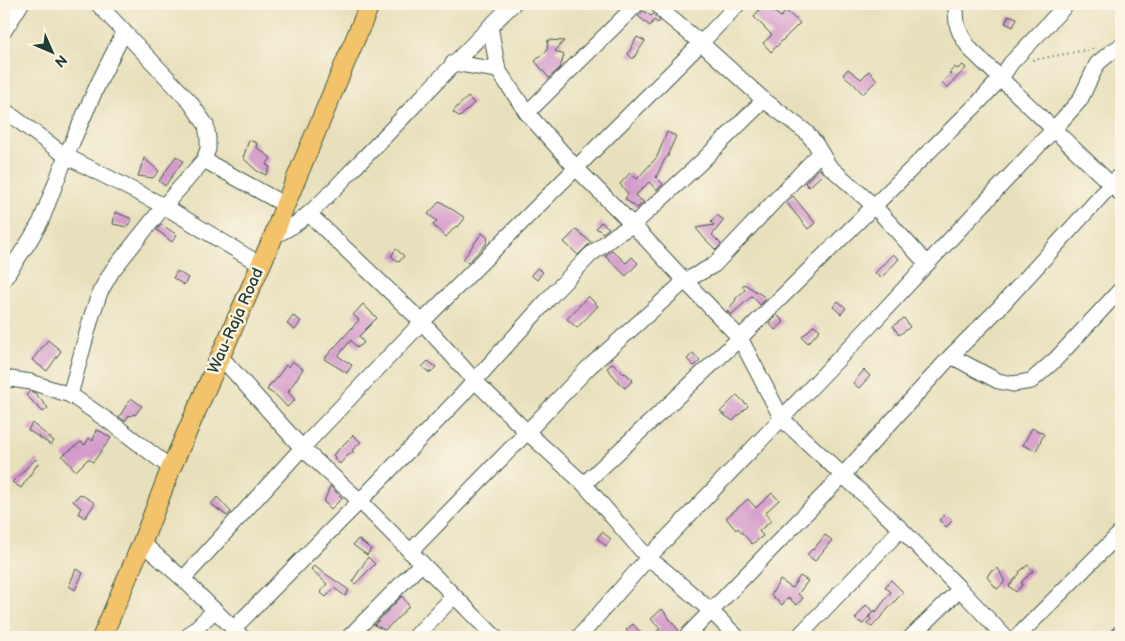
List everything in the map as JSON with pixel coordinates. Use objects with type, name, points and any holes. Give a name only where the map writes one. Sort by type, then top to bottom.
[{"type":"main road","name":"Wau-Raja Road","points":[[102,637],[142,543],[171,468],[274,235],[369,4]]},
{"type":"street","points":[[4,31],[21,4]]},
{"type":"street","points":[[70,395],[92,315],[100,292],[112,270],[204,160],[208,149],[206,125],[190,102],[98,4]]},
{"type":"street","points":[[274,235],[286,230],[309,214],[512,4]]},
{"type":"street","points":[[527,113],[637,4]]},
{"type":"street","points":[[657,4],[678,25],[701,43],[764,100],[806,132],[815,143],[828,166],[874,206],[927,264]]},
{"type":"street","points":[[183,579],[302,448],[422,322],[738,4]]},
{"type":"street","points":[[686,637],[843,475],[951,356],[1118,184],[1054,129],[970,50],[959,34],[956,21],[956,4]]},
{"type":"street","points":[[584,484],[740,338],[978,103],[1001,78],[1011,63],[1067,4]]},
{"type":"street","points":[[490,26],[498,70],[527,113],[576,168],[740,338],[782,419],[901,529],[1005,637]]},
{"type":"street","points":[[4,279],[41,221],[66,156],[98,84],[124,32]]},
{"type":"street","points":[[578,637],[648,558],[782,419],[1054,129],[1080,100],[1097,64],[1121,46]]},
{"type":"street","points":[[453,63],[498,70]]},
{"type":"street","points":[[142,543],[183,579],[238,633],[360,501],[475,381],[590,255],[617,234],[633,225],[764,100]]},
{"type":"street","points":[[4,110],[66,156],[164,206],[261,265]]},
{"type":"street","points":[[410,552],[588,368],[684,282],[714,265],[820,153]]},
{"type":"street","points":[[204,160],[285,205]]},
{"type":"street","points":[[309,214],[422,322],[475,381],[584,484],[648,558],[712,611],[737,637]]},
{"type":"street","points":[[951,356],[998,381],[1014,384],[1031,381],[1055,360],[1121,289]]},
{"type":"street","points":[[220,356],[302,448],[360,501],[495,637]]},
{"type":"street","points":[[4,378],[31,382],[70,395],[117,427],[171,468]]},
{"type":"street","points":[[798,637],[901,529]]},
{"type":"street","points":[[1017,637],[1121,532]]},
{"type":"street","points":[[349,637],[422,563]]},
{"type":"street","points":[[911,637],[960,589]]},
{"type":"street","points":[[415,637],[454,596]]},
{"type":"street","points":[[187,637],[215,610]]},
{"type":"street","points":[[1116,637],[1121,632]]},
{"type":"path","points":[[1011,63],[1104,46]]},
{"type":"building","points":[[763,4],[781,17],[786,11],[800,23],[771,52],[763,43],[772,35],[754,17]]},
{"type":"building","points":[[644,11],[651,16],[653,14],[660,21],[658,23],[654,20],[650,26],[638,16]]},
{"type":"building","points":[[1009,15],[1017,18],[1013,27],[1005,23]]},
{"type":"building","points":[[637,37],[645,41],[633,59],[628,54]]},
{"type":"building","points":[[548,40],[564,41],[555,51],[564,55],[560,68],[549,78],[535,61],[547,50]]},
{"type":"building","points":[[963,65],[966,68],[947,88],[942,82],[951,74],[949,73],[955,67],[957,69]]},
{"type":"building","points":[[848,69],[861,79],[869,71],[877,80],[863,94],[843,75]]},
{"type":"building","points":[[468,97],[474,103],[460,117],[453,112]]},
{"type":"building","points":[[667,132],[676,136],[669,155],[656,177],[663,184],[657,190],[649,182],[635,196],[644,202],[637,208],[625,199],[628,194],[620,184],[630,173],[637,179],[657,157]]},
{"type":"building","points":[[249,140],[257,143],[256,147],[271,158],[266,165],[270,167],[266,175],[257,171],[243,158]]},
{"type":"building","points":[[176,156],[183,161],[165,186],[159,181]]},
{"type":"building","points":[[144,158],[159,171],[153,178],[138,176]]},
{"type":"building","points":[[819,168],[823,174],[809,187],[805,183]]},
{"type":"building","points":[[793,196],[815,223],[808,229],[786,202]]},
{"type":"building","points":[[440,201],[465,218],[446,237],[433,225],[437,221],[428,214]]},
{"type":"building","points":[[115,212],[132,219],[127,227],[113,224]]},
{"type":"building","points":[[717,215],[724,220],[712,235],[721,244],[716,250],[696,228],[714,225],[711,222]]},
{"type":"building","points":[[601,222],[609,228],[603,233],[596,228]]},
{"type":"building","points":[[161,224],[177,235],[172,242],[157,230]]},
{"type":"building","points":[[576,230],[591,242],[578,255],[564,242]]},
{"type":"building","points":[[482,233],[488,238],[486,244],[468,263],[463,259]]},
{"type":"building","points":[[396,249],[404,256],[399,262],[391,256]]},
{"type":"building","points":[[612,250],[626,263],[632,257],[638,263],[626,276],[605,256]]},
{"type":"building","points":[[893,254],[899,259],[881,278],[875,273]]},
{"type":"building","points":[[537,268],[543,272],[537,280],[531,275]]},
{"type":"building","points":[[177,271],[188,278],[184,285],[173,278]]},
{"type":"building","points":[[744,284],[766,299],[760,305],[752,296],[731,315],[727,311],[735,299],[745,290],[742,286]]},
{"type":"building","points":[[588,296],[598,306],[577,328],[567,319]]},
{"type":"building","points":[[838,301],[846,308],[841,314],[833,307]]},
{"type":"building","points":[[363,304],[377,318],[359,336],[364,343],[357,348],[351,340],[338,356],[352,365],[347,373],[324,359],[359,320],[353,315]]},
{"type":"building","points":[[777,315],[784,322],[775,330],[769,323]]},
{"type":"building","points":[[293,316],[301,321],[295,330],[287,324]]},
{"type":"building","points":[[904,318],[910,327],[899,335],[893,326]]},
{"type":"building","points":[[814,325],[820,330],[808,343],[802,337]]},
{"type":"building","points":[[48,340],[61,351],[47,371],[32,360]]},
{"type":"building","points":[[693,353],[700,361],[694,366],[687,359]]},
{"type":"building","points":[[292,361],[303,369],[288,392],[295,400],[287,407],[277,396],[267,390],[286,365],[288,367]]},
{"type":"building","points":[[428,361],[436,367],[430,373],[422,367]]},
{"type":"building","points":[[613,363],[633,380],[625,388],[607,368]]},
{"type":"building","points":[[864,370],[870,376],[859,388],[853,383]]},
{"type":"building","points":[[30,391],[35,393],[48,408],[43,412],[26,395]]},
{"type":"building","points":[[737,395],[748,406],[733,421],[720,412]]},
{"type":"building","points":[[131,398],[142,406],[135,415],[129,415],[125,421],[119,417]]},
{"type":"building","points":[[32,423],[54,441],[51,445],[28,430]]},
{"type":"building","points":[[1032,428],[1044,434],[1036,451],[1023,445]]},
{"type":"building","points":[[96,430],[111,438],[93,462],[88,459],[76,471],[62,456],[81,442],[85,445],[89,438],[93,441]]},
{"type":"building","points":[[353,435],[361,442],[352,450],[354,452],[347,456],[340,464],[334,459],[333,455]]},
{"type":"building","points":[[36,459],[39,462],[21,488],[12,482]]},
{"type":"building","points":[[330,486],[342,498],[331,509],[324,502]]},
{"type":"building","points":[[772,493],[779,500],[765,513],[771,521],[759,531],[763,536],[752,544],[726,518],[748,499],[756,508]]},
{"type":"building","points":[[80,494],[95,503],[85,518],[78,513],[81,508],[73,501]]},
{"type":"building","points":[[217,497],[231,512],[227,516],[211,504]]},
{"type":"building","points":[[945,514],[952,521],[946,527],[939,520]]},
{"type":"building","points":[[602,532],[611,539],[606,546],[597,538]]},
{"type":"building","points":[[825,535],[832,540],[815,561],[807,555]]},
{"type":"building","points":[[358,539],[371,549],[367,555],[353,545]]},
{"type":"building","points":[[368,557],[375,564],[355,584],[352,582]]},
{"type":"building","points":[[1028,565],[1033,571],[1022,581],[1022,585],[1016,592],[1009,586],[1019,572]]},
{"type":"building","points":[[314,566],[349,590],[345,596],[334,588],[326,597],[320,592],[327,584],[311,569]]},
{"type":"building","points":[[998,568],[1004,583],[997,589],[987,577],[990,572]]},
{"type":"building","points":[[76,569],[83,573],[75,590],[69,586]]},
{"type":"building","points":[[800,576],[808,581],[798,594],[803,598],[797,605],[788,598],[782,605],[771,595],[780,580],[792,588]]},
{"type":"building","points":[[891,580],[903,592],[872,627],[867,624],[871,619],[869,617],[875,610],[876,612],[891,592],[885,587]]},
{"type":"building","points":[[402,596],[409,606],[399,617],[385,630],[374,625]]},
{"type":"building","points":[[866,605],[873,611],[863,624],[855,619]]},
{"type":"building","points":[[662,609],[679,631],[677,637],[649,637],[660,629],[651,619]]},
{"type":"building","points":[[633,624],[644,637],[632,637],[626,630]]}]
